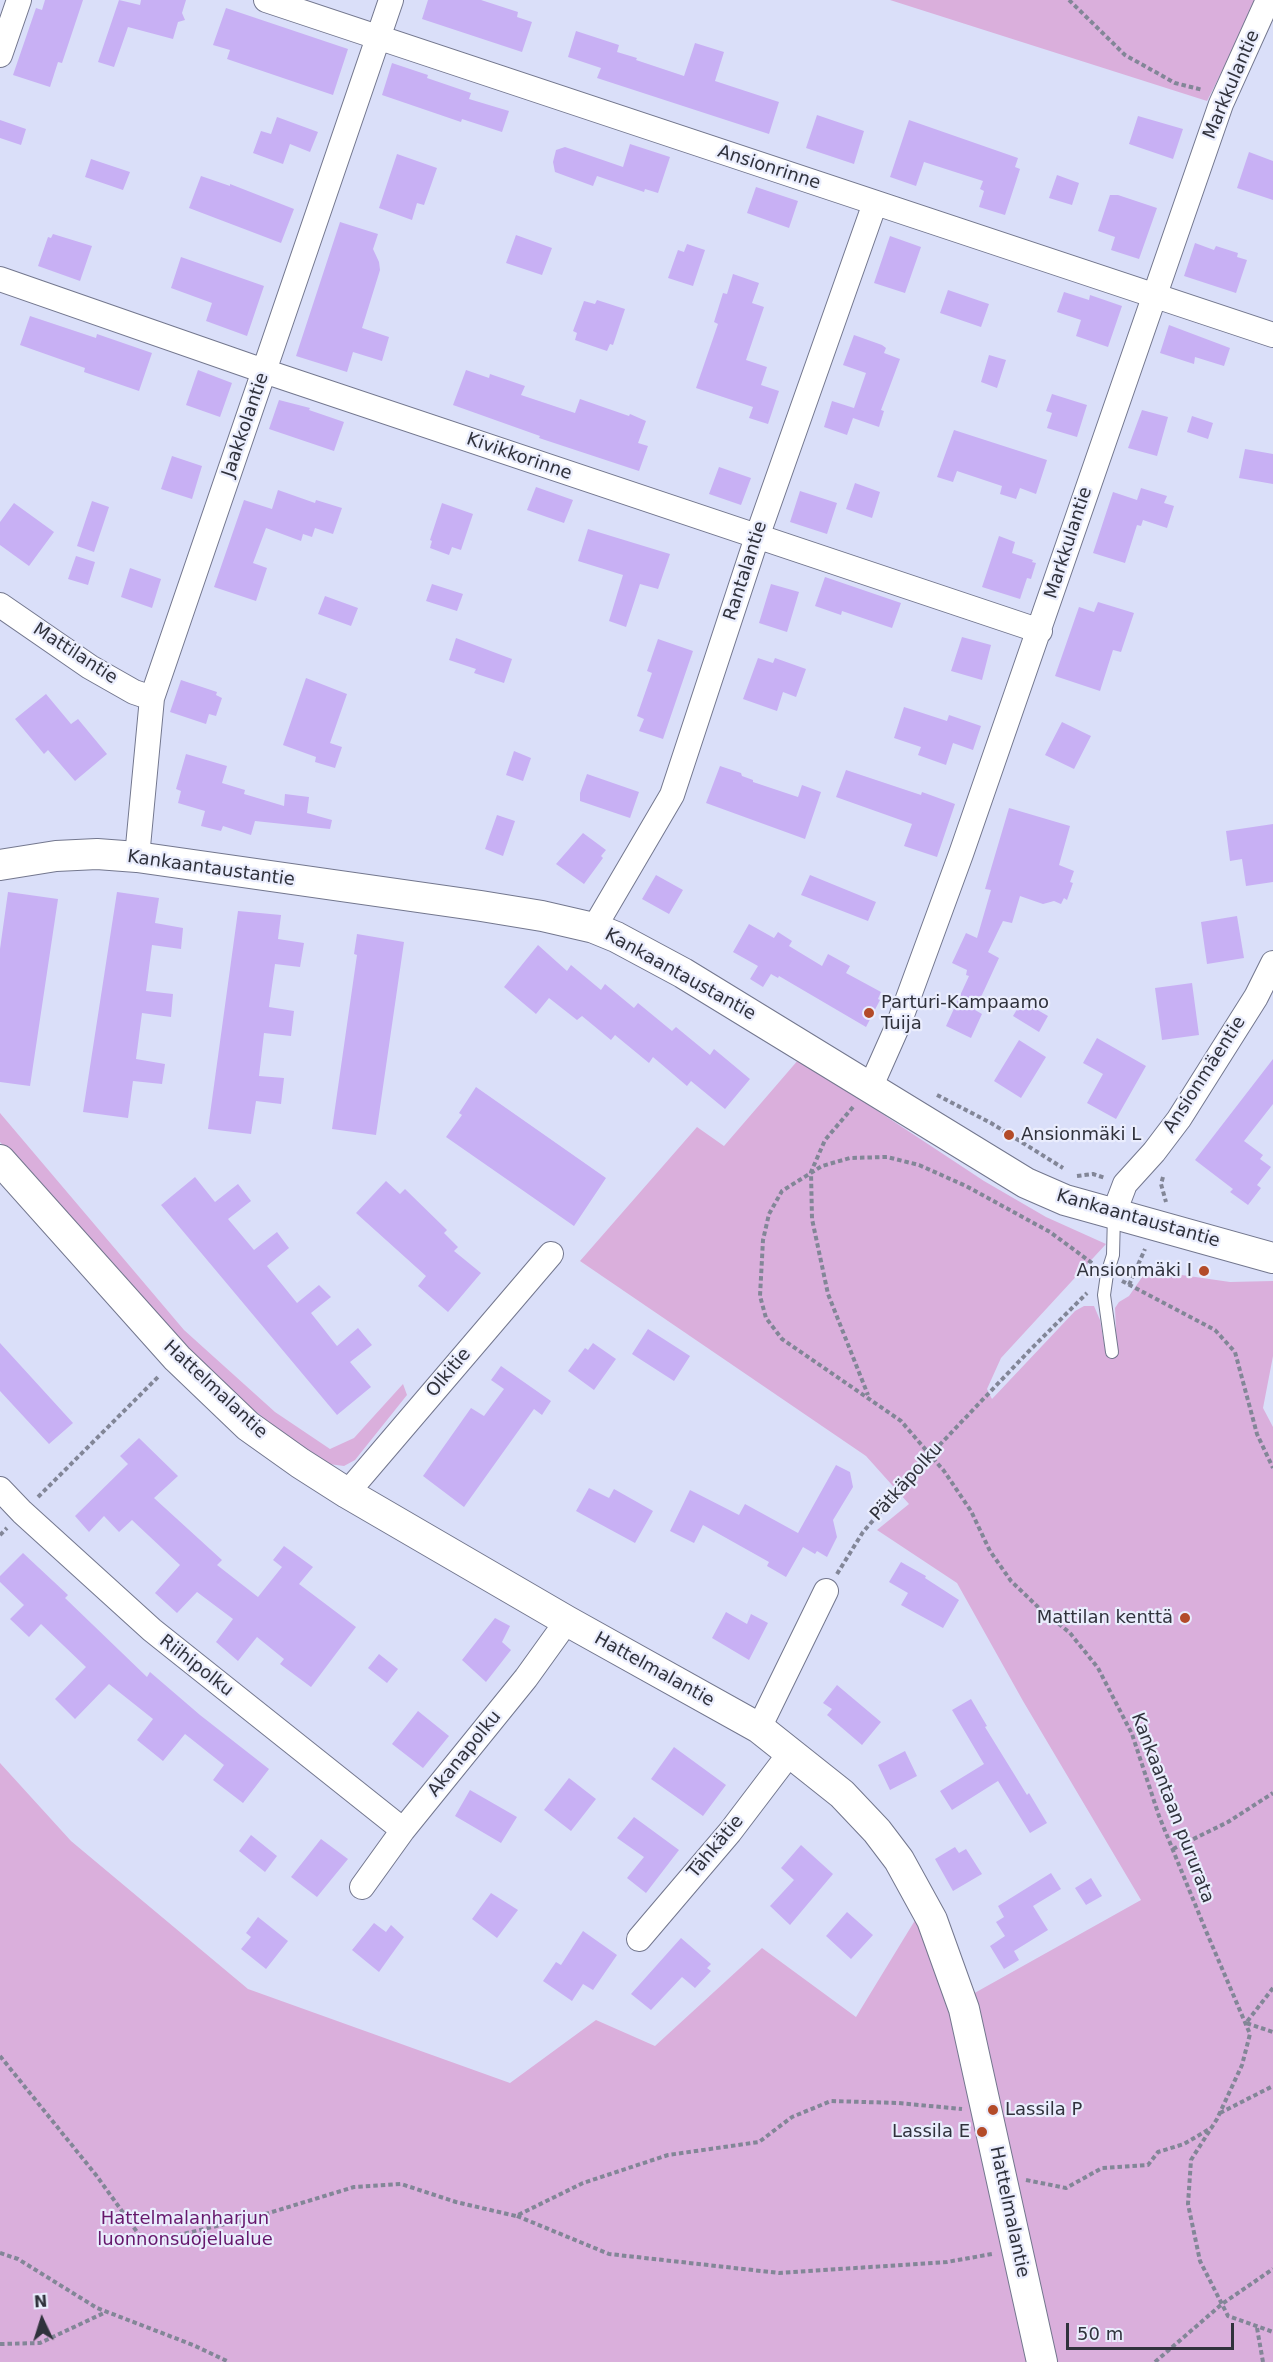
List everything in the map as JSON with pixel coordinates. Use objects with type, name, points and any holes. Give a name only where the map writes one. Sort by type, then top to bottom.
[{"type":"street","points":[[0,55],[19,0]]},
{"type":"street","name":"Ansionrinne","points":[[266,0],[1273,335]]},
{"type":"street","name":"Jaakkolantie","points":[[136,857],[152,698],[391,0]]},
{"type":"street","name":"Markkulantie","points":[[871,1086],[903,1012],[1040,632],[1153,296],[1225,96],[1268,0]]},
{"type":"street","name":"Rantalantie","points":[[594,928],[672,795],[757,537],[875,203]]},
{"type":"street","name":"Kivikkorinne","points":[[0,279],[264,371],[1040,632]]},
{"type":"street","name":"Mattilantie","points":[[0,605],[90,667],[134,692],[152,698]]},
{"type":"street","name":"Kankaantaustantie","points":[[0,865],[56,856],[97,854],[136,857],[491,908],[542,916],[594,928],[616,937],[683,973],[1026,1183],[1065,1200],[1273,1258]]},
{"type":"street","name":"Ansionmäentie","points":[[1114,1213],[1125,1184],[1179,1119],[1256,997],[1273,963]]},
{"type":"street","name":"Hattelmalantie","points":[[0,1160],[177,1358],[248,1426],[348,1493],[567,1621],[759,1728],[842,1794],[878,1831],[899,1860],[917,1891],[943,1946],[964,2009],[1042,2362]]},
{"type":"street","name":"Olkitie","points":[[348,1493],[551,1254]]},
{"type":"street","name":"Riihipolku","points":[[0,1489],[22,1512],[152,1630],[404,1830]]},
{"type":"street","points":[[759,1728],[826,1591]]},
{"type":"street","name":"Akanapolku","points":[[362,1887],[404,1830],[526,1678],[567,1621]]},
{"type":"street","name":"Tähkätie","points":[[639,1939],[730,1832],[790,1753]]},
{"type":"lane","points":[[1112,1352],[1104,1295],[1113,1255],[1114,1213]]},
{"type":"path","points":[[1069,0],[1125,55],[1175,83],[1225,96]]},
{"type":"path","points":[[868,1397],[828,1294],[812,1219],[811,1172],[825,1140],[871,1086]]},
{"type":"path","name":"Kankaantaustantie","points":[[930,1092],[991,1123],[1067,1171]]},
{"type":"path","name":"Kankaantaan pururata","points":[[1273,1468],[1257,1434],[1235,1352],[1215,1330],[1107,1274],[1050,1232],[966,1186],[919,1165],[887,1157],[850,1158],[822,1166],[782,1191],[769,1214],[763,1240],[760,1296],[766,1318],[782,1339],[901,1421],[930,1455],[971,1511],[990,1551],[1011,1581],[1070,1633],[1098,1668],[1131,1734],[1173,1850],[1250,2034],[1242,2065],[1220,2113],[1191,2160],[1188,2204],[1200,2261],[1228,2316],[1273,2332]]},
{"type":"path","name":"Kankaantaustantie","points":[[1075,1176],[1093,1174],[1125,1184],[1166,1204]]},
{"type":"path","name":"Pätkäpolku","points":[[826,1591],[863,1532],[930,1455],[1029,1351],[1107,1274]]},
{"type":"path","points":[[0,1535],[177,1358]]},
{"type":"path","points":[[1173,1850],[1228,1822],[1273,1793]]},
{"type":"path","points":[[1273,1988],[1246,2023],[1273,2032]]},
{"type":"path","points":[[0,2056],[96,2175],[145,2243],[259,2216],[354,2187],[401,2184],[456,2202],[516,2216],[609,2254],[779,2273],[947,2262],[1017,2249]]},
{"type":"path","points":[[1220,2113],[1273,2086]]},
{"type":"path","points":[[516,2216],[583,2183],[668,2155],[759,2142],[792,2117],[831,2101],[951,2106],[987,2115]]},
{"type":"path","points":[[1000,2175],[1066,2188],[1102,2168],[1148,2165],[1158,2152],[1184,2144],[1212,2127]]},
{"type":"path","points":[[0,2253],[18,2259],[106,2311],[193,2345],[229,2362]]},
{"type":"path","points":[[1155,2362],[1222,2304],[1273,2268]]},
{"type":"path","points":[[0,2344],[40,2343],[106,2311]]},
{"type":"path","points":[[1257,2328],[1263,2362]]},
{"type":"green space","points":[[890,0],[1258,0],[1207,101]]},
{"type":"green space","name":"Hattelmalanharjun luonnonsuojelualue","points":[[799,1059],[984,1181],[1046,1217],[1106,1244],[1001,1358],[987,1389],[992,1399],[1075,1311],[1084,1306],[1094,1306],[1100,1320],[1106,1355],[1117,1351],[1115,1308],[1119,1302],[1129,1296],[1147,1270],[1230,1282],[1273,1281],[1273,1356],[1263,1408],[1273,1427],[1273,2362],[0,2362],[0,1763],[71,1841],[248,1989],[510,2083],[596,2020],[655,2046],[762,1948],[856,2017],[917,1917],[971,1995],[1141,1900],[1023,1701],[957,1583],[877,1530],[909,1504],[866,1456],[580,1261],[697,1127],[724,1146]]},
{"type":"green space","points":[[0,1113],[184,1330],[275,1412],[330,1449],[354,1438],[403,1384],[407,1395],[355,1460],[344,1466],[321,1463],[241,1400],[148,1312],[0,1142]]},
{"type":"building","points":[[45,0],[83,0],[62,63],[58,62],[50,87],[13,75],[36,8],[42,10]]},
{"type":"building","points":[[119,0],[140,5],[141,0],[186,0],[182,13],[185,20],[178,22],[173,39],[128,27],[114,67],[98,62]]},
{"type":"building","points":[[428,0],[481,0],[518,12],[517,17],[532,22],[522,52],[422,19]]},
{"type":"building","points":[[226,8],[348,49],[333,95],[227,59],[230,50],[213,45]]},
{"type":"building","points":[[576,31],[619,45],[617,52],[637,58],[636,60],[684,76],[695,43],[724,52],[715,81],[779,102],[769,134],[597,78],[601,68],[568,57]]},
{"type":"building","points":[[392,63],[471,93],[469,99],[509,111],[502,132],[462,119],[461,122],[382,95]]},
{"type":"building","points":[[817,115],[864,131],[854,164],[806,148]]},
{"type":"building","points":[[1138,116],[1183,129],[1173,159],[1129,144]]},
{"type":"building","points":[[277,117],[318,132],[310,152],[290,144],[283,164],[253,153],[261,131],[271,134]]},
{"type":"building","points":[[0,120],[26,129],[21,145],[0,138]]},
{"type":"building","points":[[909,120],[1018,158],[1015,167],[1020,169],[1005,215],[979,207],[984,191],[980,189],[983,181],[924,162],[916,186],[890,177]]},
{"type":"building","points":[[630,144],[670,157],[658,193],[645,189],[644,192],[597,176],[593,186],[555,172],[553,162],[556,150],[565,147],[623,167]]},
{"type":"building","points":[[1249,152],[1273,161],[1273,200],[1237,188]]},
{"type":"building","points":[[397,154],[437,168],[424,205],[417,203],[412,220],[379,208]]},
{"type":"building","points":[[91,159],[130,172],[123,190],[85,177]]},
{"type":"building","points":[[1057,175],[1079,183],[1072,205],[1049,198]]},
{"type":"building","points":[[201,176],[230,186],[230,184],[294,209],[281,243],[189,208]]},
{"type":"building","points":[[756,187],[798,201],[789,228],[747,213]]},
{"type":"building","points":[[1110,195],[1118,195],[1157,208],[1139,259],[1111,250],[1115,237],[1098,231]]},
{"type":"building","points":[[340,222],[378,234],[373,249],[380,270],[362,328],[389,337],[382,361],[353,352],[347,372],[296,356]]},
{"type":"building","points":[[53,234],[92,246],[80,281],[38,266],[48,237],[51,238]]},
{"type":"building","points":[[516,235],[552,248],[542,275],[506,263]]},
{"type":"building","points":[[890,236],[921,247],[905,293],[874,283]]},
{"type":"building","points":[[1195,243],[1214,250],[1216,246],[1238,253],[1237,257],[1247,260],[1236,293],[1184,276]]},
{"type":"building","points":[[687,244],[705,250],[693,286],[668,278],[678,250],[684,252]]},
{"type":"building","points":[[181,257],[264,286],[247,336],[206,321],[212,303],[171,288]]},
{"type":"building","points":[[733,274],[759,283],[752,303],[764,307],[746,360],[767,367],[761,385],[779,391],[768,424],[749,418],[753,407],[696,388],[718,324],[714,322],[723,293],[727,294]]},
{"type":"building","points":[[948,290],[989,304],[981,327],[940,313]]},
{"type":"building","points":[[1064,292],[1089,300],[1090,295],[1122,306],[1108,347],[1076,336],[1081,320],[1057,312]]},
{"type":"building","points":[[597,300],[625,309],[613,345],[610,344],[607,351],[575,340],[577,333],[573,331],[584,301],[595,304]]},
{"type":"building","points":[[30,316],[96,338],[97,334],[152,353],[139,391],[84,372],[85,368],[20,345]]},
{"type":"building","points":[[1169,325],[1230,348],[1224,366],[1195,357],[1194,364],[1160,353]]},
{"type":"building","points":[[854,335],[882,345],[886,348],[884,353],[900,359],[881,410],[884,411],[879,427],[853,418],[847,435],[824,427],[832,401],[854,408],[866,373],[843,365]]},
{"type":"building","points":[[989,355],[1006,360],[997,388],[981,382]]},
{"type":"building","points":[[198,370],[232,383],[220,417],[186,405]]},
{"type":"building","points":[[466,370],[489,378],[490,374],[525,386],[521,395],[575,413],[580,399],[646,421],[638,443],[648,446],[639,471],[539,438],[540,436],[453,405]]},
{"type":"building","points":[[1052,394],[1087,405],[1077,437],[1047,428],[1052,413],[1046,411]]},
{"type":"building","points":[[279,400],[310,408],[309,410],[344,422],[334,451],[269,429]]},
{"type":"building","points":[[1142,410],[1168,417],[1157,456],[1128,448]]},
{"type":"building","points":[[1192,416],[1213,423],[1208,439],[1187,432]]},
{"type":"building","points":[[954,430],[1047,460],[1036,494],[1020,488],[1016,499],[1000,494],[1002,486],[957,471],[953,482],[937,477]]},
{"type":"building","points":[[1245,449],[1273,454],[1273,484],[1239,478]]},
{"type":"building","points":[[172,456],[202,466],[192,499],[161,489]]},
{"type":"building","points":[[719,467],[751,478],[741,505],[709,494]]},
{"type":"building","points":[[855,483],[880,492],[872,518],[846,509]]},
{"type":"building","points":[[536,487],[573,500],[564,523],[527,510]]},
{"type":"building","points":[[1141,488],[1167,496],[1164,503],[1174,506],[1167,528],[1143,520],[1141,526],[1137,525],[1125,563],[1093,553],[1113,492],[1137,500]]},
{"type":"building","points":[[278,490],[315,503],[316,500],[342,508],[333,534],[315,528],[312,537],[303,534],[301,541],[266,528],[253,563],[267,568],[256,601],[214,587],[244,500],[272,509]]},
{"type":"building","points":[[800,491],[837,503],[827,534],[790,522]]},
{"type":"building","points":[[92,501],[109,507],[94,552],[77,546]]},
{"type":"building","points":[[14,503],[54,532],[29,566],[0,545],[0,522]]},
{"type":"building","points":[[442,503],[473,514],[461,550],[452,547],[449,555],[430,548],[432,541],[430,540]]},
{"type":"building","points":[[588,529],[670,554],[658,589],[640,584],[626,627],[609,621],[623,575],[578,561]]},
{"type":"building","points":[[999,536],[1015,542],[1012,553],[1036,563],[1031,579],[1027,578],[1020,599],[982,587]]},
{"type":"building","points":[[76,556],[95,562],[88,585],[68,579]]},
{"type":"building","points":[[130,568],[161,579],[152,608],[121,597]]},
{"type":"building","points":[[825,577],[901,603],[892,628],[842,611],[841,615],[815,606]]},
{"type":"building","points":[[432,584],[463,594],[457,611],[426,601]]},
{"type":"building","points":[[771,584],[799,592],[787,632],[759,623]]},
{"type":"building","points":[[325,596],[358,608],[351,626],[318,614]]},
{"type":"building","points":[[1098,602],[1134,613],[1121,652],[1113,650],[1100,691],[1055,676],[1079,607],[1094,612]]},
{"type":"building","points":[[962,637],[991,645],[982,680],[951,671]]},
{"type":"building","points":[[456,638],[512,659],[504,683],[474,673],[476,669],[449,660]]},
{"type":"building","points":[[658,639],[693,651],[663,739],[639,731],[644,719],[637,716],[652,673],[647,671]]},
{"type":"building","points":[[758,658],[773,663],[775,658],[806,669],[796,697],[783,692],[777,711],[743,699]]},
{"type":"building","points":[[306,678],[347,694],[330,743],[342,747],[335,768],[315,762],[316,757],[283,745]]},
{"type":"building","points":[[181,680],[217,692],[216,695],[222,698],[216,716],[209,714],[206,724],[170,712]]},
{"type":"building","points":[[46,694],[71,724],[78,719],[107,754],[75,781],[48,750],[44,754],[15,719]]},
{"type":"building","points":[[904,707],[947,721],[949,715],[981,726],[973,750],[953,743],[946,765],[918,755],[921,747],[894,738]]},
{"type":"building","points":[[1062,722],[1091,736],[1074,769],[1045,755]]},
{"type":"building","points":[[514,751],[531,758],[523,781],[506,775]]},
{"type":"building","points":[[186,754],[227,766],[222,783],[245,790],[244,794],[284,806],[285,794],[309,797],[307,813],[332,820],[330,829],[255,821],[251,835],[223,826],[221,831],[201,826],[205,811],[178,803],[181,791],[176,789]]},
{"type":"building","points":[[720,766],[741,773],[753,782],[798,797],[802,785],[821,792],[805,839],[706,803]]},
{"type":"building","points":[[846,770],[955,804],[937,857],[904,846],[912,824],[836,797]]},
{"type":"building","points":[[587,774],[639,792],[630,818],[580,801],[580,793]]},
{"type":"building","points":[[1009,808],[1070,826],[1059,865],[1074,871],[1070,882],[1073,883],[1067,900],[1064,898],[1061,904],[1054,901],[1043,904],[1020,896],[1012,923],[1003,921],[988,952],[999,958],[975,1010],[982,1014],[971,1038],[946,1026],[969,976],[966,975],[967,970],[952,963],[966,933],[977,938],[991,890],[985,889]]},
{"type":"building","points":[[497,815],[515,821],[503,856],[485,849]]},
{"type":"building","points":[[1273,824],[1273,882],[1246,886],[1242,859],[1230,861],[1226,831]]},
{"type":"building","points":[[583,833],[606,850],[601,856],[603,858],[584,884],[556,864]]},
{"type":"building","points":[[656,875],[683,890],[669,914],[642,899]]},
{"type":"building","points":[[810,875],[876,902],[868,921],[801,895]]},
{"type":"building","points":[[8,892],[58,899],[30,1086],[0,1082],[0,949]]},
{"type":"building","points":[[117,892],[159,898],[155,923],[183,928],[181,949],[152,945],[146,991],[173,994],[171,1017],[142,1013],[136,1059],[165,1064],[162,1084],[133,1081],[128,1118],[83,1112]]},
{"type":"building","points":[[238,911],[281,915],[278,939],[304,943],[300,967],[275,964],[269,1007],[294,1011],[291,1036],[264,1033],[259,1076],[284,1078],[281,1104],[256,1101],[251,1134],[208,1129]]},
{"type":"building","points":[[1237,916],[1244,958],[1207,964],[1201,922]]},
{"type":"building","points":[[749,924],[774,938],[778,932],[792,941],[789,946],[822,966],[828,954],[850,966],[846,973],[881,992],[878,999],[880,1000],[866,1027],[779,976],[778,978],[771,974],[763,987],[750,979],[758,966],[733,952]]},
{"type":"building","points":[[357,934],[404,942],[376,1135],[332,1129],[357,955],[354,954]]},
{"type":"building","points":[[538,945],[567,971],[571,965],[601,990],[605,984],[634,1008],[638,1003],[672,1031],[676,1027],[710,1055],[714,1049],[750,1079],[725,1109],[691,1081],[687,1086],[653,1057],[649,1063],[615,1035],[611,1040],[582,1016],[577,1020],[549,998],[536,1014],[504,987]]},
{"type":"building","points":[[1192,983],[1199,1035],[1162,1040],[1155,988]]},
{"type":"building","points":[[1022,1001],[1048,1016],[1039,1032],[1013,1016]]},
{"type":"building","points":[[1097,1038],[1146,1066],[1116,1119],[1087,1103],[1103,1074],[1083,1063]]},
{"type":"building","points":[[1019,1040],[1046,1057],[1021,1098],[994,1081]]},
{"type":"building","points":[[1273,1059],[1273,1104],[1244,1141],[1263,1155],[1260,1159],[1271,1167],[1257,1185],[1261,1188],[1248,1205],[1230,1192],[1233,1189],[1195,1160]]},
{"type":"building","points":[[476,1087],[606,1178],[574,1226],[446,1137],[462,1115],[459,1113]]},
{"type":"building","points":[[195,1177],[215,1202],[238,1184],[251,1201],[228,1219],[254,1250],[277,1232],[289,1248],[267,1266],[297,1303],[319,1285],[331,1297],[311,1313],[337,1346],[358,1328],[372,1345],[350,1362],[371,1387],[337,1415],[161,1205]]},
{"type":"building","points":[[386,1181],[400,1194],[405,1189],[447,1230],[444,1233],[458,1247],[454,1251],[481,1273],[448,1312],[418,1286],[426,1276],[356,1213]]},
{"type":"building","points":[[648,1329],[690,1356],[674,1381],[632,1354]]},
{"type":"building","points":[[0,1343],[73,1423],[49,1444],[0,1391]]},
{"type":"building","points":[[593,1343],[616,1359],[594,1390],[568,1371],[585,1348],[588,1350]]},
{"type":"building","points":[[501,1366],[551,1401],[542,1415],[534,1409],[464,1507],[423,1476],[471,1408],[484,1416],[504,1389],[491,1380]]},
{"type":"building","points":[[139,1438],[178,1476],[154,1498],[222,1560],[217,1565],[258,1597],[282,1567],[273,1560],[284,1546],[313,1567],[299,1584],[356,1627],[311,1687],[280,1664],[284,1659],[257,1637],[238,1661],[216,1642],[233,1619],[197,1592],[177,1613],[155,1593],[180,1565],[132,1520],[119,1532],[104,1516],[89,1532],[75,1516],[128,1464],[120,1456]]},
{"type":"building","points":[[836,1465],[850,1472],[853,1487],[833,1520],[837,1537],[827,1557],[817,1551],[815,1554],[803,1547],[786,1577],[767,1566],[769,1562],[703,1525],[694,1543],[670,1531],[690,1490],[739,1515],[745,1504],[798,1533]]},
{"type":"building","points":[[589,1488],[609,1498],[614,1489],[653,1511],[635,1543],[576,1511]]},
{"type":"building","points":[[23,1553],[68,1595],[65,1598],[147,1677],[150,1672],[269,1769],[243,1803],[213,1780],[224,1765],[185,1734],[163,1761],[137,1740],[153,1719],[109,1684],[75,1719],[55,1699],[86,1667],[41,1624],[29,1637],[10,1619],[24,1605],[0,1582],[0,1576]]},
{"type":"building","points":[[901,1562],[926,1576],[925,1578],[959,1600],[943,1628],[901,1605],[908,1593],[889,1582]]},
{"type":"building","points":[[726,1612],[747,1624],[751,1614],[768,1623],[749,1660],[712,1638]]},
{"type":"building","points":[[495,1618],[510,1626],[502,1642],[511,1650],[486,1682],[462,1660]]},
{"type":"building","points":[[379,1654],[398,1669],[387,1683],[368,1668]]},
{"type":"building","points":[[837,1685],[881,1722],[862,1745],[827,1715],[832,1709],[823,1703]]},
{"type":"building","points":[[971,1699],[987,1726],[985,1727],[1047,1823],[1030,1833],[998,1781],[952,1810],[940,1791],[984,1764],[952,1710]]},
{"type":"building","points":[[418,1711],[449,1736],[423,1768],[392,1744]]},
{"type":"building","points":[[674,1747],[726,1785],[703,1816],[651,1779]]},
{"type":"building","points":[[905,1751],[917,1776],[890,1790],[878,1765]]},
{"type":"building","points":[[569,1778],[596,1799],[571,1831],[544,1810]]},
{"type":"building","points":[[470,1790],[517,1817],[501,1843],[455,1816]]},
{"type":"building","points":[[634,1817],[679,1850],[646,1893],[627,1878],[644,1857],[617,1838]]},
{"type":"building","points":[[251,1835],[277,1856],[265,1872],[239,1851]]},
{"type":"building","points":[[321,1839],[348,1859],[317,1897],[291,1877]]},
{"type":"building","points":[[801,1845],[833,1874],[790,1925],[770,1906],[794,1880],[781,1868]]},
{"type":"building","points":[[955,1847],[959,1853],[966,1849],[982,1874],[953,1891],[935,1859]]},
{"type":"building","points":[[1051,1873],[1061,1889],[1033,1906],[1048,1930],[1014,1951],[1019,1960],[1004,1969],[990,1946],[1005,1936],[996,1922],[1004,1917],[998,1906]]},
{"type":"building","points":[[1091,1878],[1102,1896],[1086,1905],[1075,1888]]},
{"type":"building","points":[[491,1893],[518,1910],[497,1938],[472,1919]]},
{"type":"building","points":[[847,1912],[873,1935],[851,1959],[826,1936]]},
{"type":"building","points":[[258,1917],[288,1941],[266,1969],[241,1949],[251,1937],[246,1933]]},
{"type":"building","points":[[374,1923],[386,1932],[391,1925],[404,1937],[379,1972],[352,1950]]},
{"type":"building","points":[[583,1931],[617,1955],[593,1990],[583,1984],[572,2001],[543,1981],[556,1962],[561,1965]]},
{"type":"building","points":[[681,1938],[711,1964],[707,1968],[711,1971],[695,1988],[682,1977],[651,2010],[631,1994]]},
{"type":"place","name":"Parturi-Kampaamo Tuija","points":[[869,1013]]},
{"type":"place","name":"Ansionmäki L","points":[[1009,1135]]},
{"type":"place","name":"Ansionmäki I","points":[[1204,1271]]},
{"type":"place","name":"Mattilan kenttä","points":[[1185,1618]]},
{"type":"place","name":"Lassila P","points":[[993,2110]]},
{"type":"place","name":"Lassila E","points":[[982,2132]]}]
